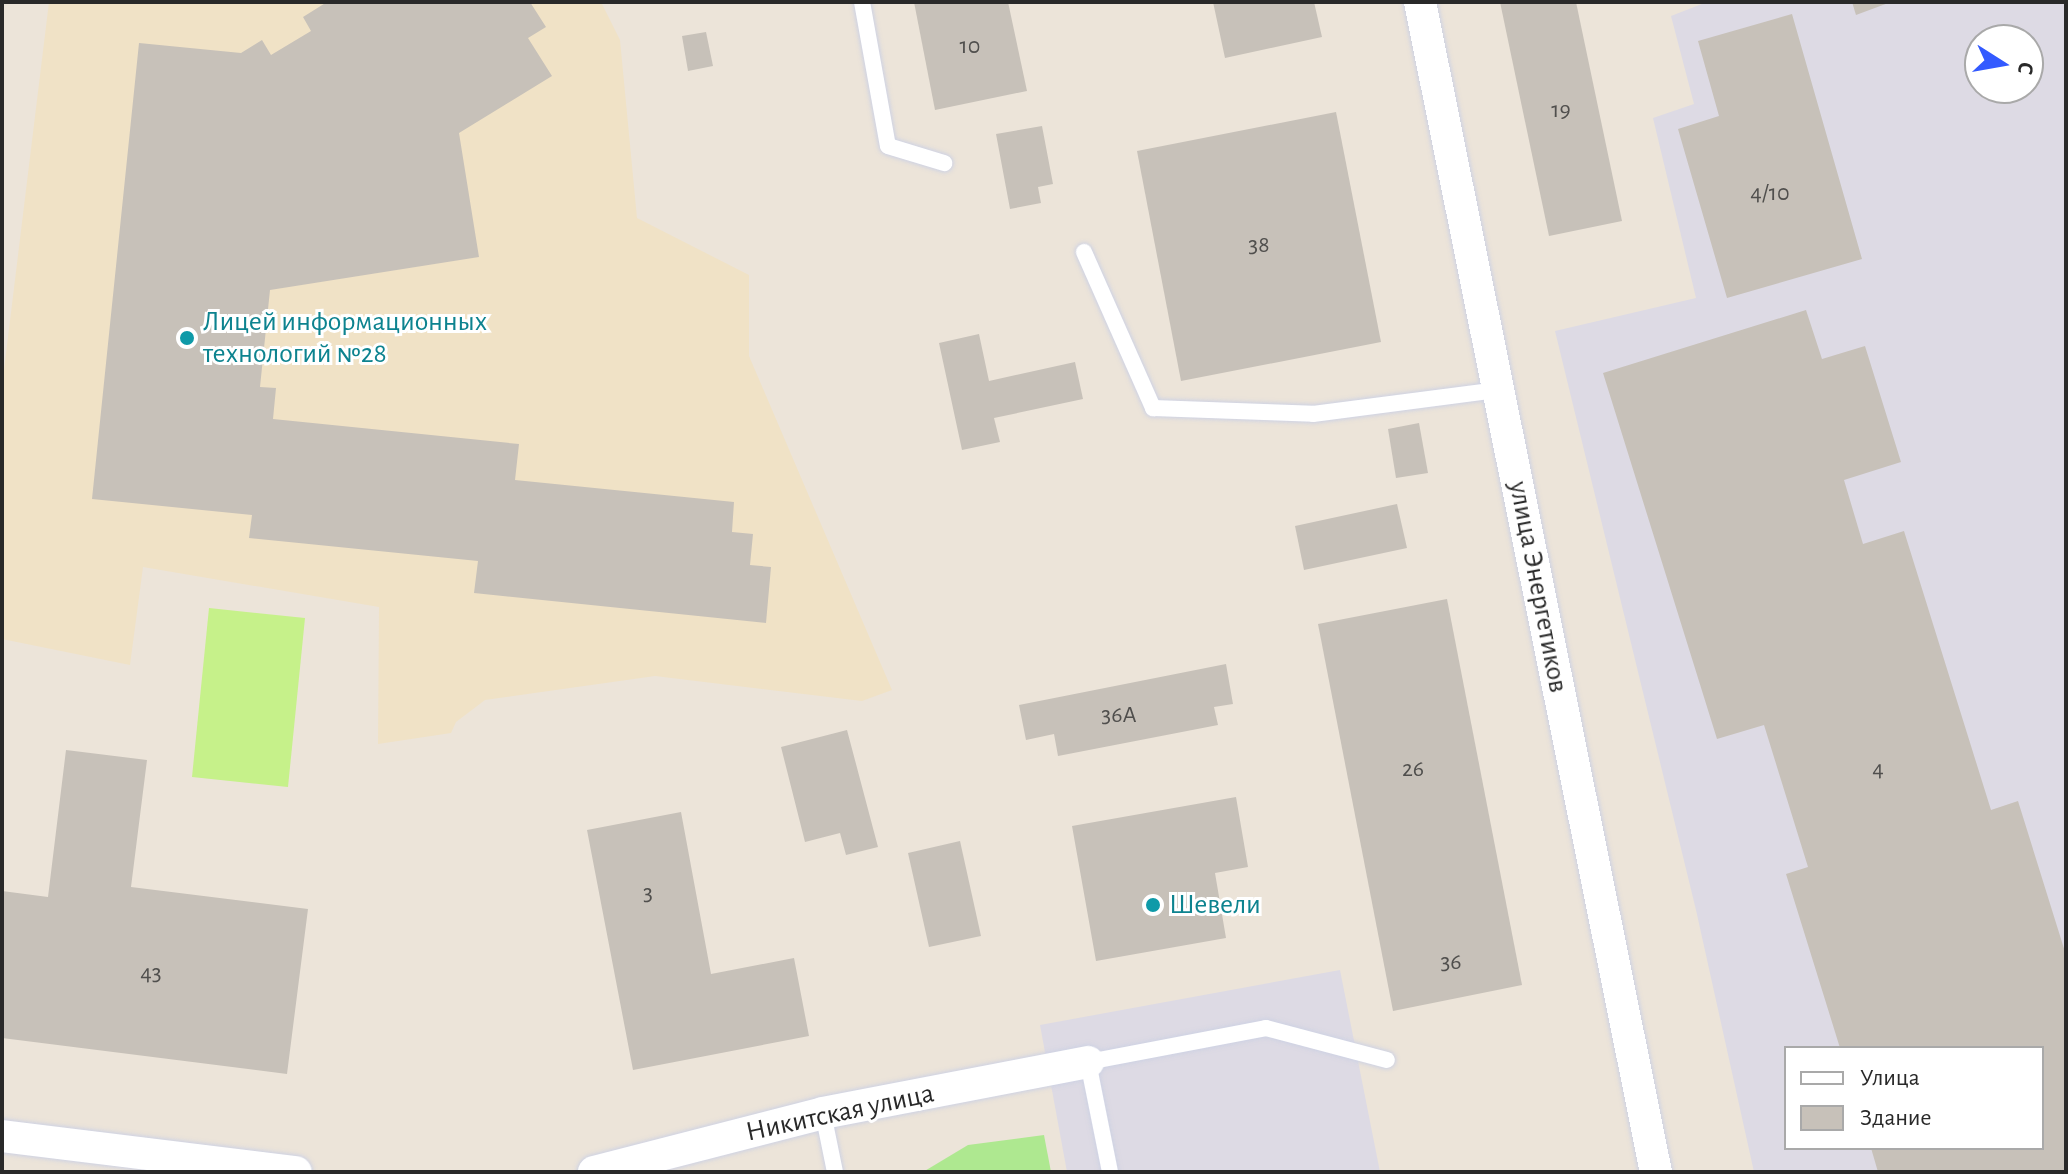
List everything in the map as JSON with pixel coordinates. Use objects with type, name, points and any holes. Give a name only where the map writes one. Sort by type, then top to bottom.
[{"type":"street","name":"улица Энергетиков","points":[[1420,2],[1656,1172]]},
{"type":"street","name":"Никитская улица","points":[[594,1172],[823,1113],[1088,1062]]},
{"type":"street","points":[[2,1136],[296,1172]]},
{"type":"lane","points":[[862,2],[888,146],[944,163]]},
{"type":"lane","points":[[1084,252],[1153,408],[1313,414],[1498,390]]},
{"type":"lane","points":[[1110,1172],[1088,1062],[1266,1028],[1387,1060]]},
{"type":"lane","points":[[823,1113],[835,1172]]},
{"type":"shaded area","points":[[49,2],[601,2],[620,40],[637,218],[749,275],[749,356],[892,690],[862,701],[655,676],[485,700],[456,722],[451,733],[378,744],[379,607],[143,567],[130,665],[2,639],[2,386]]},
{"type":"shaded area","points":[[1707,2],[2066,2],[2066,1172],[1754,1172],[1696,910],[1555,331],[1696,298],[1653,118],[1694,104],[1671,16]]},
{"type":"shaded area","points":[[1340,970],[1380,1172],[1067,1172],[1040,1025]]},
{"type":"green space","points":[[209,608],[305,618],[288,787],[192,777]]},
{"type":"green space","points":[[1044,1135],[1051,1172],[923,1172],[968,1145]]},
{"type":"building","name":"Лицей информационных технологий №28","points":[[327,2],[530,2],[546,27],[528,38],[552,76],[459,133],[479,257],[270,290],[260,387],[276,388],[273,419],[519,444],[515,480],[734,502],[732,532],[753,534],[750,565],[771,567],[766,623],[474,593],[478,561],[249,538],[252,515],[92,499],[139,43],[241,53],[262,40],[271,55],[311,31],[303,17]]},
{"type":"building","points":[[914,2],[1008,2],[1027,91],[935,110]]},
{"type":"building","points":[[1213,2],[1314,2],[1322,37],[1225,58]]},
{"type":"building","points":[[1500,2],[1576,2],[1622,221],[1549,236]]},
{"type":"building","points":[[1852,2],[1891,2],[1856,15]]},
{"type":"building","points":[[1792,14],[1862,259],[1727,298],[1678,129],[1719,116],[1698,41]]},
{"type":"building","points":[[706,32],[713,66],[688,71],[682,36]]},
{"type":"building","points":[[1336,112],[1381,342],[1181,381],[1137,151]]},
{"type":"building","points":[[1042,126],[1053,184],[1038,187],[1041,203],[1010,209],[996,134]]},
{"type":"building","points":[[1806,310],[1822,359],[1865,346],[1901,462],[1844,480],[1863,544],[1904,531],[1991,810],[2018,801],[2066,955],[2066,1172],[1878,1172],[1872,1150],[2044,1150],[2044,1046],[1839,1046],[1786,874],[1808,867],[1764,725],[1717,739],[1603,373]]},
{"type":"building","points":[[979,334],[989,381],[1075,362],[1083,399],[994,418],[1000,442],[962,450],[939,343]]},
{"type":"building","points":[[1419,423],[1428,473],[1396,478],[1388,429]]},
{"type":"building","points":[[1397,504],[1407,548],[1304,570],[1295,526]]},
{"type":"building","points":[[1447,599],[1522,985],[1393,1011],[1318,624]]},
{"type":"building","points":[[1226,664],[1233,704],[1214,707],[1218,725],[1058,756],[1054,734],[1026,740],[1019,705]]},
{"type":"building","points":[[847,730],[878,847],[846,855],[840,833],[805,842],[781,747]]},
{"type":"building","points":[[66,750],[147,760],[131,887],[308,909],[287,1074],[2,1038],[2,891],[48,897]]},
{"type":"building","name":"Шевели","points":[[1236,797],[1248,867],[1215,873],[1226,938],[1096,961],[1072,826]]},
{"type":"building","points":[[681,812],[711,974],[794,958],[809,1036],[633,1070],[587,830]]},
{"type":"building","points":[[960,841],[981,936],[929,947],[908,853]]},
{"type":"place","name":"Лицей информационных технологий №28","points":[[187,338]]},
{"type":"place","name":"Шевели","points":[[1153,905]]}]
